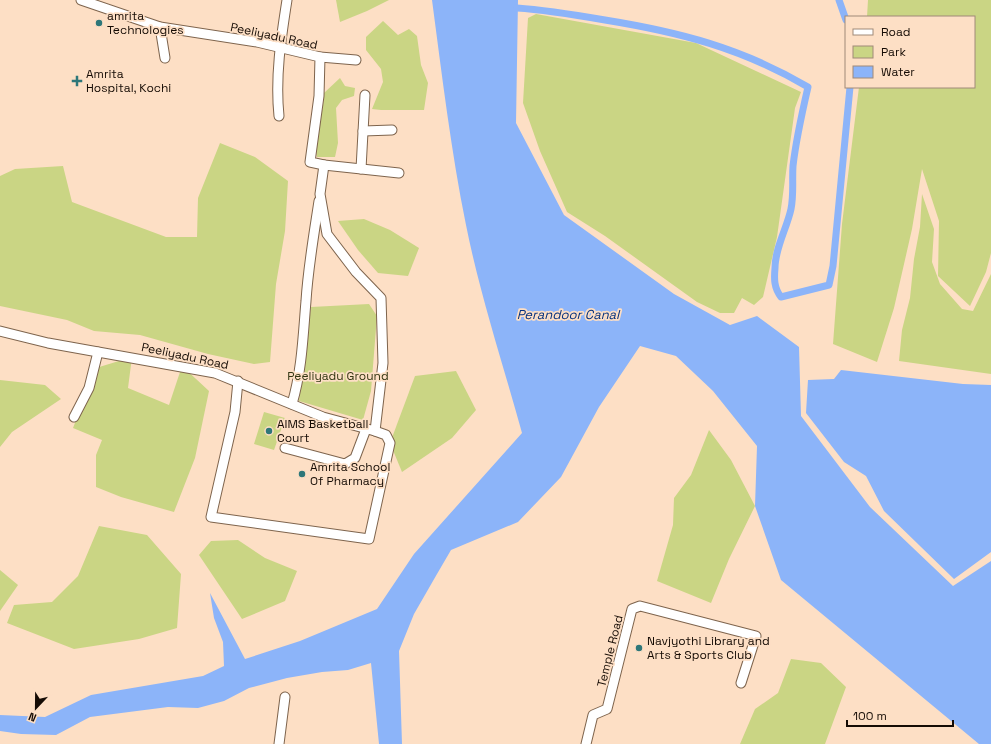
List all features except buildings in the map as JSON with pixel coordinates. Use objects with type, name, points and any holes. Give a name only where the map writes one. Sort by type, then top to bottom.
[{"type":"street","name":"Peeliyadu Road","points":[[81,0],[160,27],[257,42],[320,57],[319,96],[310,162],[324,165]]},
{"type":"street","points":[[279,116],[277,102],[280,48],[287,0]]},
{"type":"street","points":[[160,27],[165,58]]},
{"type":"street","points":[[320,57],[356,60]]},
{"type":"street","points":[[361,169],[365,94]]},
{"type":"street","points":[[363,130],[392,130]]},
{"type":"street","points":[[292,404],[297,387],[302,350],[306,300],[324,165],[399,173]]},
{"type":"street","points":[[286,448],[345,464],[355,458],[370,430],[383,363],[381,298],[356,272],[327,234],[320,194]]},
{"type":"street","name":"Peeliyadu Road","points":[[0,331],[48,344],[215,372],[323,417],[370,430]]},
{"type":"street","points":[[74,417],[89,388],[98,352]]},
{"type":"street","points":[[238,381],[235,412],[211,518],[369,539],[390,443],[386,435],[370,430]]},
{"type":"street","name":"Temple Road","points":[[586,744],[593,715],[607,709],[632,609],[640,606],[756,636],[741,683]]},
{"type":"street","points":[[279,744],[285,697]]},
{"type":"green space","points":[[336,0],[389,0],[340,22]]},
{"type":"green space","points":[[868,0],[991,0],[991,253],[986,272],[970,306],[938,276],[939,221],[922,169],[912,229],[894,308],[877,362],[833,344],[842,224],[859,88],[975,88],[975,16],[867,16]]},
{"type":"green space","points":[[536,14],[696,43],[801,92],[795,108],[777,237],[763,297],[754,305],[742,298],[734,313],[720,313],[697,302],[605,236],[567,212],[540,151],[523,103],[528,18]]},
{"type":"green space","points":[[383,21],[398,35],[409,29],[417,36],[421,65],[428,83],[424,110],[372,109],[383,82],[381,69],[366,50],[366,37]]},
{"type":"green space","points":[[340,78],[345,86],[355,88],[354,96],[342,100],[336,108],[338,143],[335,157],[317,157],[316,141],[324,101],[324,93]]},
{"type":"green space","points":[[220,143],[255,157],[288,181],[285,231],[276,284],[270,362],[254,364],[208,354],[140,335],[94,331],[67,320],[0,306],[0,176],[15,169],[63,166],[72,202],[166,237],[197,237],[198,198]]},
{"type":"green space","points":[[922,194],[934,229],[932,262],[940,284],[962,309],[973,311],[991,274],[991,374],[899,361],[902,330],[910,298],[914,259],[920,227]]},
{"type":"green space","points":[[364,219],[390,230],[419,248],[408,276],[378,273],[358,250],[338,221]]},
{"type":"green space","name":"Peeliyadu Ground","points":[[369,304],[377,316],[371,391],[363,420],[299,401],[311,307]]},
{"type":"green space","points":[[132,357],[128,388],[169,405],[182,366],[209,391],[195,458],[174,512],[121,497],[96,487],[96,455],[102,440],[73,428],[96,368]]},
{"type":"green space","points":[[456,371],[476,410],[452,438],[402,472],[390,443],[415,376]]},
{"type":"green space","points":[[0,380],[45,385],[61,399],[12,432],[0,447]]},
{"type":"green space","name":"AIMS Basketball Court","points":[[264,412],[285,418],[274,450],[254,444]]},
{"type":"green space","points":[[709,430],[731,460],[755,506],[729,559],[711,603],[657,581],[673,525],[674,498],[691,475]]},
{"type":"green space","points":[[99,526],[147,535],[181,574],[177,628],[139,639],[74,649],[7,623],[14,605],[52,602],[78,576]]},
{"type":"green space","points":[[238,540],[265,558],[297,571],[285,601],[242,619],[199,555],[211,541]]},
{"type":"green space","points":[[0,570],[18,585],[0,611]]},
{"type":"green space","points":[[791,659],[821,663],[846,687],[825,744],[740,744],[755,709],[778,693]]},
{"type":"water","name":"Perandoor Canal","points":[[432,0],[518,0],[516,123],[564,215],[674,294],[730,325],[757,316],[799,347],[801,416],[870,507],[953,586],[991,561],[991,744],[979,744],[781,580],[755,506],[757,446],[713,391],[676,356],[640,346],[599,407],[561,477],[518,522],[451,550],[414,614],[399,651],[402,744],[379,744],[371,663],[348,670],[322,672],[287,678],[249,688],[224,701],[198,708],[168,707],[90,717],[56,735],[21,734],[0,731],[0,715],[45,717],[91,695],[203,676],[224,666],[223,642],[214,618],[210,593],[245,659],[300,641],[377,609],[414,554],[522,433],[485,303],[466,225],[451,141]]},
{"type":"water","points":[[841,370],[963,384],[991,385],[991,552],[954,579],[884,511],[866,476],[844,462],[806,413],[808,380],[834,379]]},
{"type":"waterway","points":[[839,0],[845,17]]},
{"type":"waterway","points":[[517,8],[550,11],[594,18],[659,30],[710,43],[759,62],[808,87],[794,156],[791,209],[777,253],[775,283],[781,297],[829,285],[833,266],[850,88]]},
{"type":"place","name":"amrita Technologies","points":[[99,23]]},
{"type":"place","name":"Amrita Hospital, Kochi","points":[[77,81]]},
{"type":"place","name":"AIMS Basketball Court","points":[[269,431]]},
{"type":"place","name":"Amrita School Of Pharmacy","points":[[302,474]]},
{"type":"place","name":"Navjyothi Library and Arts & Sports Club","points":[[639,648]]}]
